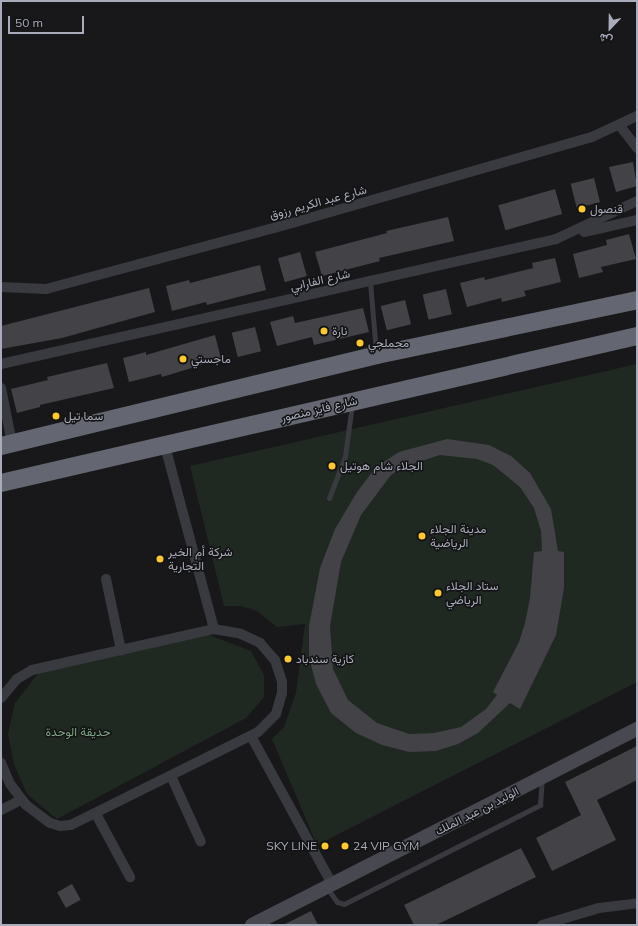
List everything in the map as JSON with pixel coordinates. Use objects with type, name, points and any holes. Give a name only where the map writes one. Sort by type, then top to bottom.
[{"type":"highway","points":[[7,445],[377,355],[637,300]]},
{"type":"highway","name":"شارع فايز منصور","points":[[1,483],[637,336]]},
{"type":"main road","name":"الوليد بن عبد الملك","points":[[252,925],[637,729]]},
{"type":"street","name":"شارع عبد الكريم رزوق","points":[[1,287],[46,289],[521,158],[620,126],[637,116]]},
{"type":"street","points":[[620,126],[637,148]]},
{"type":"street","name":"شارع الفارابي","points":[[1,364],[556,239],[637,201]]},
{"type":"street","points":[[556,239],[637,220]]},
{"type":"street","points":[[1,388],[7,445]]},
{"type":"street","points":[[165,446],[214,629]]},
{"type":"street","points":[[106,579],[121,650]]},
{"type":"street","points":[[1,698],[11,685],[32,670],[214,629],[241,634],[260,644],[275,660],[279,671],[282,693],[276,714],[265,727],[252,736],[71,825],[60,826],[50,823],[22,800],[10,784],[1,763]]},
{"type":"street","points":[[252,736],[329,886]]},
{"type":"street","points":[[172,776],[201,842]]},
{"type":"street","points":[[1,810],[22,800]]},
{"type":"street","points":[[96,814],[130,877]]},
{"type":"street","points":[[542,925],[599,908],[637,903]]},
{"type":"lane","points":[[370,282],[377,355]]},
{"type":"lane","points":[[330,498],[345,456],[352,401]]},
{"type":"lane","points":[[329,886],[337,902],[344,904],[540,805],[542,777]]},
{"type":"green space","name":"مدينة الجلاء الرياضية","points":[[637,364],[637,682],[317,845],[272,739],[284,727],[296,693],[305,624],[277,627],[257,611],[241,606],[224,606],[190,466]]},
{"type":"green space","name":"حديقة الوحدة","points":[[209,635],[251,651],[264,675],[264,697],[246,718],[57,819],[27,794],[14,764],[8,734],[15,703],[41,670]]},
{"type":"building","points":[[633,162],[637,186],[616,192],[609,167]]},
{"type":"building","points":[[594,178],[600,202],[577,208],[571,184]]},
{"type":"building","points":[[555,189],[562,214],[505,230],[498,205]]},
{"type":"building","points":[[448,217],[454,241],[379,258],[380,261],[322,276],[315,252],[387,233],[386,231]]},
{"type":"building","points":[[629,234],[636,259],[601,267],[603,272],[579,278],[573,254],[607,245],[606,240]]},
{"type":"building","points":[[300,252],[307,276],[285,282],[278,258]]},
{"type":"building","points":[[555,258],[561,282],[524,291],[526,296],[502,302],[501,298],[467,307],[460,283],[484,277],[485,280],[533,268],[532,263]]},
{"type":"building","points":[[260,265],[266,290],[207,305],[206,302],[172,311],[166,286],[189,280],[190,283]]},
{"type":"building","points":[[149,288],[155,312],[62,338],[1,349],[1,326]]},
{"type":"building","points":[[446,289],[452,314],[428,320],[423,294]]},
{"type":"building","points":[[405,300],[411,324],[387,330],[381,306]]},
{"type":"building","points":[[363,308],[369,332],[314,345],[312,337],[277,346],[270,322],[293,316],[295,323]]},
{"type":"building","points":[[255,327],[261,351],[238,357],[232,333]]},
{"type":"building","points":[[215,335],[221,359],[162,377],[161,374],[129,382],[123,358],[146,352],[146,355]]},
{"type":"building","points":[[107,363],[114,388],[40,405],[40,407],[17,413],[11,389],[48,380],[47,377]]},
{"type":"building","points":[[447,439],[489,445],[511,456],[530,473],[551,509],[558,551],[564,552],[564,588],[556,635],[520,709],[510,703],[478,733],[458,744],[436,751],[409,752],[382,745],[356,733],[331,713],[316,684],[309,657],[309,626],[320,568],[335,529],[357,492],[376,467],[399,452]],"holes":[[[440,455],[477,459],[493,465],[520,487],[534,508],[541,531],[542,551],[534,552],[530,598],[525,623],[519,642],[493,692],[497,695],[486,709],[461,727],[434,733],[409,734],[377,723],[348,700],[333,669],[330,626],[341,562],[361,515],[391,475],[406,466]]]},
{"type":"building","points":[[637,746],[637,780],[597,800],[616,840],[552,871],[536,838],[581,815],[565,782]]},
{"type":"building","points":[[521,848],[536,877],[436,925],[414,925],[404,905]]},
{"type":"building","points":[[72,884],[81,900],[66,908],[57,892]]},
{"type":"building","points":[[311,911],[318,925],[283,925]]},
{"type":"place","name":"قنصول","points":[[582,209]]},
{"type":"place","name":"نارة","points":[[324,331]]},
{"type":"place","name":"محملجي","points":[[360,343]]},
{"type":"place","name":"ماجستي","points":[[183,359]]},
{"type":"place","name":"سما تيل","points":[[56,416]]},
{"type":"place","name":"الجلاء شام هوتيل","points":[[332,466]]},
{"type":"place","name":"مدينة الجلاء الرياضية","points":[[422,536]]},
{"type":"place","name":"شركة أم الخير التجارية","points":[[160,559]]},
{"type":"place","name":"ستاد الجلاء الرياضي","points":[[438,593]]},
{"type":"place","name":"كازية سندباد","points":[[288,659]]},
{"type":"place","name":"SKY LINE","points":[[325,846]]},
{"type":"place","name":"24 VIP GYM","points":[[345,846]]}]
